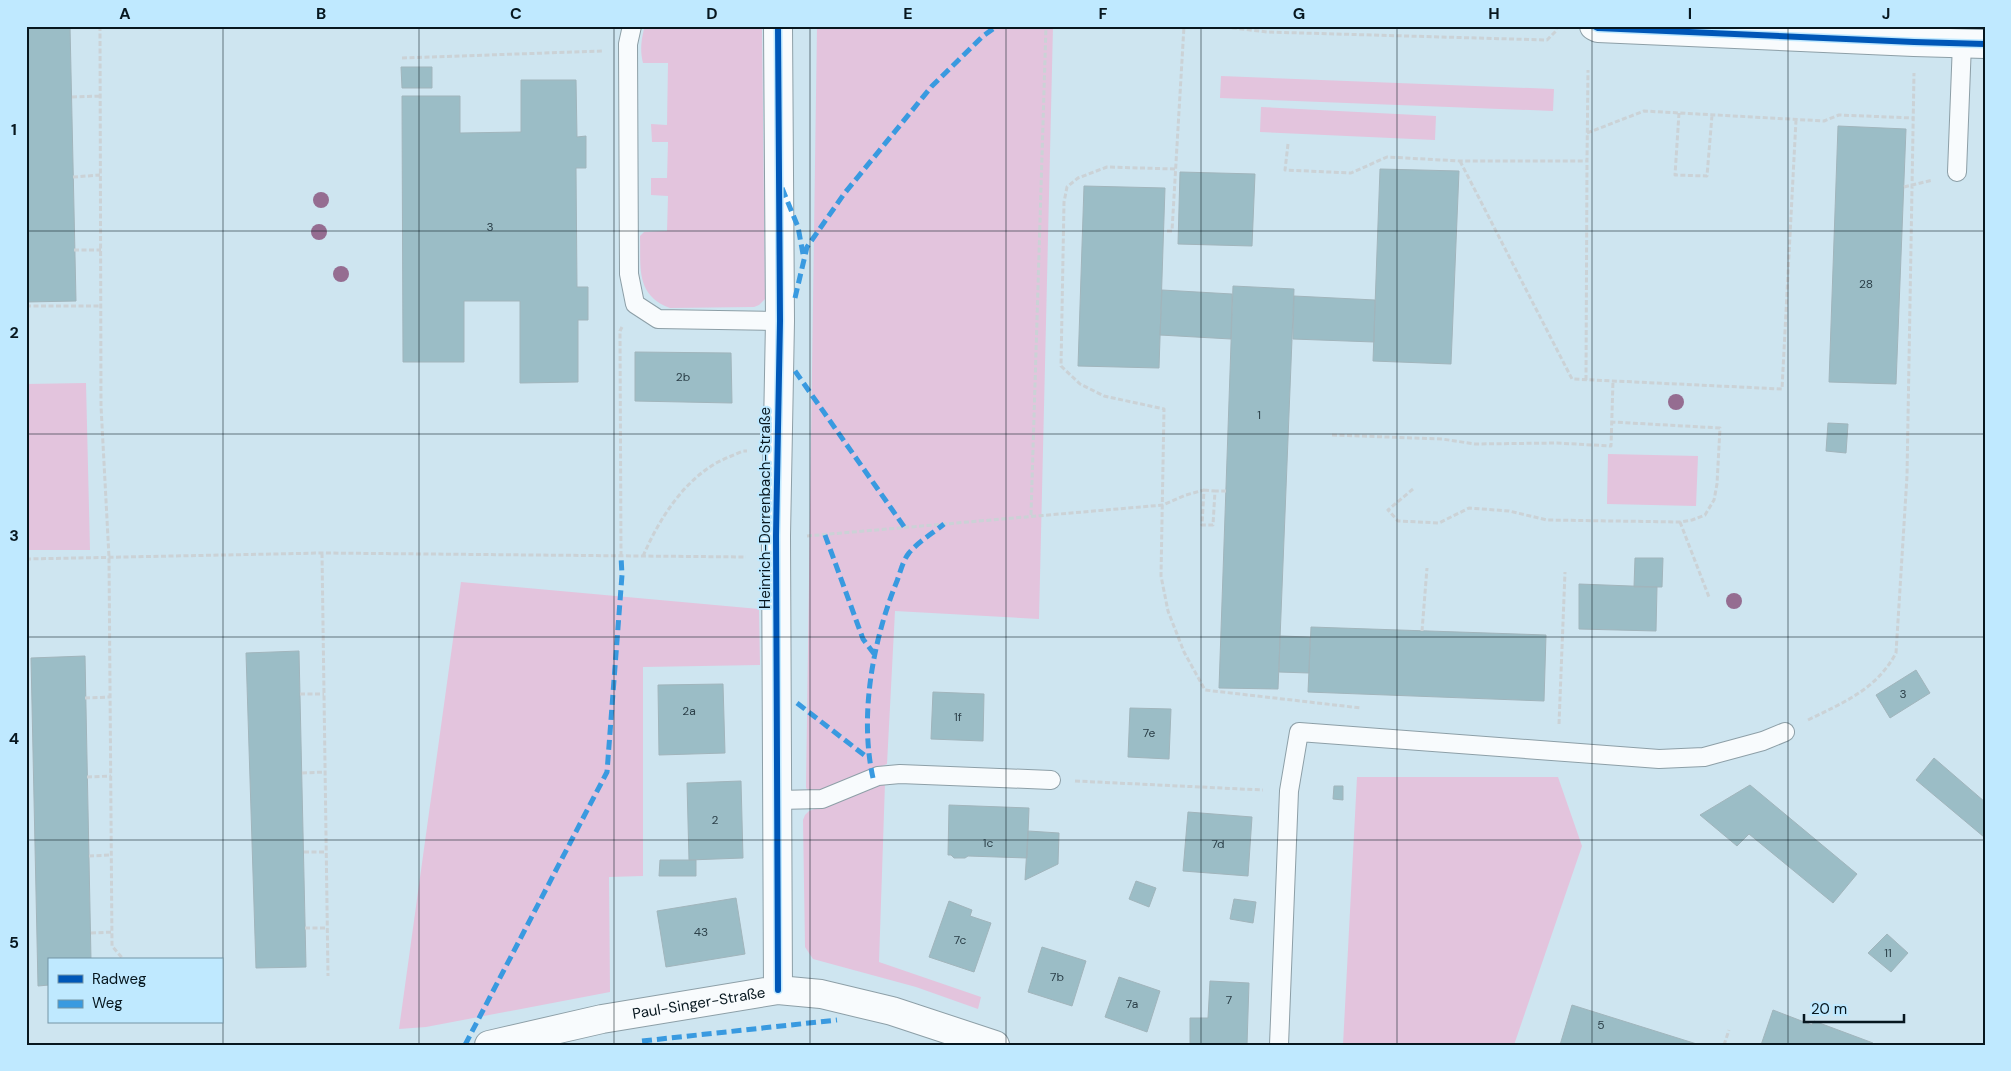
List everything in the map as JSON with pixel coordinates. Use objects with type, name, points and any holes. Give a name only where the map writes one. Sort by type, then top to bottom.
[{"type":"street","name":"Heinrich-Dorrenbach-Straße","points":[[778,26],[780,322],[776,547],[778,990]]},
{"type":"street","points":[[1594,26],[1914,42],[1977,39]]},
{"type":"street","name":"Paul-Singer-Straße","points":[[489,1045],[602,1019],[778,990],[821,994],[892,1011],[995,1045]]},
{"type":"lane","points":[[632,26],[628,50],[628,274],[635,304],[658,319],[780,322]]},
{"type":"lane","points":[[1957,172],[1977,39]]},
{"type":"lane","points":[[1279,1045],[1289,791],[1299,732],[1659,759],[1704,757],[1763,741],[1785,732]]},
{"type":"lane","points":[[778,800],[822,799],[878,776],[900,774],[1051,780]]},
{"type":"path","points":[[100,26],[101,406],[109,557],[112,946],[122,958]]},
{"type":"path","points":[[1031,515],[1046,26]]},
{"type":"path","points":[[1167,231],[1172,231],[1184,26]]},
{"type":"path","points":[[1217,26],[1266,32],[1547,40],[1556,31],[1556,26]]},
{"type":"path","points":[[1785,732],[1871,685],[1888,669],[1896,653],[1907,476],[1914,42]]},
{"type":"path","points":[[402,58],[628,50]]},
{"type":"path","points":[[1586,380],[1588,70]]},
{"type":"path","points":[[72,97],[100,96]]},
{"type":"path","points":[[1587,133],[1644,111],[1824,121],[1839,115],[1913,118]]},
{"type":"path","points":[[1679,113],[1675,175],[1707,176],[1712,115]]},
{"type":"path","points":[[1460,160],[1572,379],[1782,389],[1796,120]]},
{"type":"path","points":[[1288,144],[1286,170],[1351,173],[1387,157],[1460,160],[1587,161]]},
{"type":"path","points":[[1175,169],[1107,167],[1078,178],[1067,186],[1064,202],[1061,366],[1080,384],[1104,396],[1164,409],[1161,576],[1168,611],[1184,652],[1205,690],[1371,709]]},
{"type":"path","points":[[73,177],[100,175]]},
{"type":"path","points":[[1904,187],[1912,186]]},
{"type":"path","points":[[74,250],[101,250]]},
{"type":"path","points":[[622,556],[620,331],[635,304]]},
{"type":"path","points":[[26,306],[101,306]]},
{"type":"path","points":[[1332,434],[1442,439],[1475,444],[1558,443],[1611,446],[1613,381]]},
{"type":"path","points":[[1413,489],[1388,510],[1398,521],[1439,522],[1469,508],[1509,511],[1547,520],[1680,522],[1705,515],[1714,500],[1717,484],[1720,428],[1612,422]]},
{"type":"path","points":[[643,556],[654,531],[670,508],[690,484],[716,463],[742,451],[778,450]]},
{"type":"path","points":[[1204,490],[1202,525],[1212,526],[1215,491]]},
{"type":"path","points":[[26,559],[322,553],[643,556],[776,547],[820,536],[1163,504],[1204,490],[1226,491]]},
{"type":"path","points":[[1680,522],[1709,597]]},
{"type":"path","points":[[322,553],[328,976]]},
{"type":"path","points":[[1422,631],[1426,568]]},
{"type":"path","points":[[1551,723],[1560,724],[1565,572]]},
{"type":"path","points":[[300,694],[324,694]]},
{"type":"path","points":[[85,698],[110,697]]},
{"type":"path","points":[[302,773],[325,772]]},
{"type":"path","points":[[87,777],[110,776]]},
{"type":"path","points":[[1051,780],[1289,791]]},
{"type":"path","points":[[304,852],[326,852]]},
{"type":"path","points":[[89,856],[111,855]]},
{"type":"path","points":[[305,928],[327,928]]},
{"type":"path","points":[[91,933],[112,932]]},
{"type":"path","points":[[1724,1045],[1729,1030]]},
{"type":"shaded area","points":[[649,26],[762,26],[765,299],[754,307],[670,308],[651,296],[645,288],[641,269],[640,236],[644,232],[667,231],[668,196],[651,195],[651,178],[667,178],[668,142],[652,142],[651,124],[667,125],[668,63],[643,63],[642,38],[644,29]]},
{"type":"shaded area","points":[[817,26],[1053,26],[1039,619],[895,611],[887,764],[814,792],[807,790],[806,787]]},
{"type":"shaded area","points":[[1221,76],[1554,89],[1553,111],[1220,98]]},
{"type":"shaded area","points":[[1261,107],[1436,116],[1435,140],[1260,132]]},
{"type":"shaded area","points":[[86,383],[90,550],[26,550],[26,384]]},
{"type":"shaded area","points":[[1608,454],[1698,456],[1696,506],[1607,504]]},
{"type":"shaded area","points":[[461,582],[759,609],[760,665],[643,667],[643,876],[609,877],[610,992],[426,1027],[399,1029]]},
{"type":"shaded area","points":[[1357,777],[1558,777],[1582,846],[1514,1045],[1343,1045]]},
{"type":"shaded area","points":[[885,783],[879,962],[981,997],[978,1009],[916,987],[813,959],[805,947],[803,820],[805,815],[809,811]]},
{"type":"building","points":[[26,26],[70,26],[76,301],[26,302]]},
{"type":"building","points":[[401,67],[432,67],[432,88],[402,88]]},
{"type":"building","points":[[521,80],[576,80],[577,137],[586,136],[586,168],[576,168],[577,287],[588,287],[588,320],[578,320],[578,382],[520,383],[520,301],[464,301],[464,362],[403,362],[402,96],[460,96],[460,133],[521,132]]},
{"type":"building","points":[[1838,126],[1906,129],[1896,384],[1829,382]]},
{"type":"building","points":[[1380,169],[1459,171],[1451,364],[1373,361]]},
{"type":"building","points":[[1180,172],[1255,174],[1252,246],[1178,244]]},
{"type":"building","points":[[1084,186],[1165,188],[1159,368],[1078,366]]},
{"type":"building","points":[[1233,286],[1294,289],[1278,689],[1219,688]]},
{"type":"building","points":[[1162,290],[1232,294],[1231,339],[1160,335]]},
{"type":"building","points":[[1294,296],[1375,300],[1374,342],[1293,339]]},
{"type":"building","points":[[635,352],[731,353],[732,403],[635,401]]},
{"type":"building","points":[[1828,423],[1848,424],[1846,453],[1826,451]]},
{"type":"building","points":[[1635,558],[1663,558],[1662,587],[1634,587]]},
{"type":"building","points":[[1579,584],[1657,587],[1656,631],[1579,629]]},
{"type":"building","points":[[1311,627],[1546,635],[1544,701],[1308,692]]},
{"type":"building","points":[[1280,636],[1310,637],[1309,673],[1279,672]]},
{"type":"building","points":[[299,651],[306,967],[256,968],[246,653]]},
{"type":"building","points":[[85,656],[91,958],[48,958],[48,985],[38,986],[31,658]]},
{"type":"building","points":[[1916,670],[1930,693],[1890,718],[1876,695]]},
{"type":"building","points":[[723,684],[725,753],[659,755],[658,685]]},
{"type":"building","points":[[933,692],[984,694],[983,741],[931,739]]},
{"type":"building","points":[[1130,708],[1171,709],[1169,759],[1128,757]]},
{"type":"building","points":[[1934,758],[1985,802],[1984,837],[1916,780]]},
{"type":"building","points":[[741,781],[743,858],[689,860],[687,783]]},
{"type":"building","points":[[1750,785],[1857,874],[1833,903],[1749,834],[1737,846],[1700,815]]},
{"type":"building","points":[[1334,786],[1343,786],[1343,800],[1333,799]]},
{"type":"building","points":[[949,805],[1029,808],[1027,858],[968,856],[965,858],[954,858],[948,855]]},
{"type":"building","points":[[1188,812],[1252,817],[1248,876],[1183,871]]},
{"type":"building","points":[[1028,831],[1059,833],[1058,864],[1025,880]]},
{"type":"building","points":[[660,860],[696,860],[696,876],[659,876]]},
{"type":"building","points":[[1136,881],[1156,888],[1149,907],[1129,899]]},
{"type":"building","points":[[736,898],[745,954],[666,967],[657,911]]},
{"type":"building","points":[[1234,899],[1256,902],[1253,923],[1230,919]]},
{"type":"building","points":[[949,901],[972,910],[970,916],[991,923],[974,972],[929,957]]},
{"type":"building","points":[[1887,934],[1908,953],[1891,972],[1868,953]]},
{"type":"building","points":[[1042,947],[1086,961],[1072,1006],[1028,992]]},
{"type":"building","points":[[1119,977],[1160,991],[1147,1032],[1105,1017]]},
{"type":"building","points":[[1210,981],[1249,983],[1247,1045],[1190,1045],[1190,1018],[1208,1018]]},
{"type":"building","points":[[1572,1005],[1700,1045],[1560,1045]]},
{"type":"building","points":[[1773,1010],[1812,1025],[1814,1021],[1873,1043],[1872,1045],[1761,1045]]},
{"type":"marked path","points":[[795,298],[807,247],[844,194],[932,86],[983,36],[997,26]]},
{"type":"marked path","points":[[782,188],[798,227],[803,254]]},
{"type":"marked path","points":[[795,371],[905,528]]},
{"type":"marked path","points":[[873,778],[867,729],[868,704],[875,653],[881,628],[907,556],[917,545],[944,524]]},
{"type":"marked path","points":[[825,535],[863,639],[875,655]]},
{"type":"marked path","points":[[465,1045],[607,772],[622,575],[621,556]]},
{"type":"marked path","points":[[797,703],[868,758]]},
{"type":"marked path","points":[[642,1041],[837,1020]]},
{"type":"cycle path","points":[[778,26],[780,321],[776,536],[778,990]]},
{"type":"cycle path","points":[[1594,26],[1598,28],[1985,44]]}]
